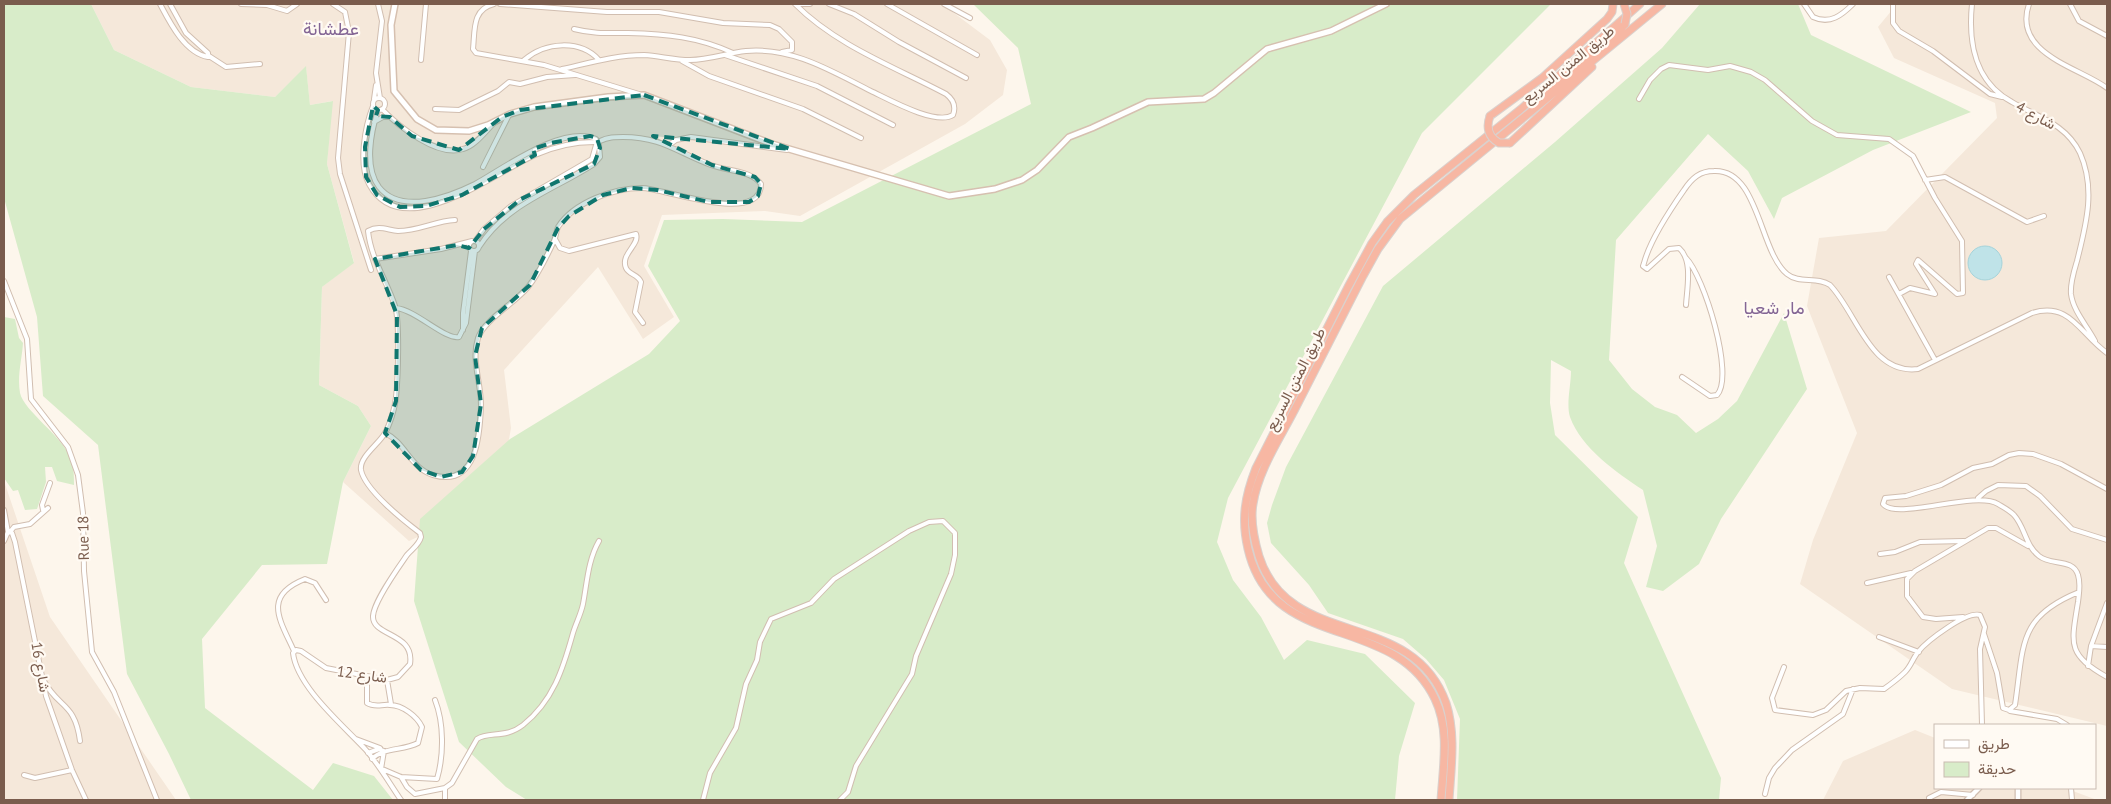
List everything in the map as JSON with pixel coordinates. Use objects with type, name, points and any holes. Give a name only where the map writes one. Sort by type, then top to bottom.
[{"type":"highway","points":[[1598,58],[1583,78],[1510,143],[1499,143],[1490,134],[1488,124],[1490,116],[1542,78],[1607,19],[1612,12],[1614,4]]},
{"type":"highway","points":[[1544,101],[1554,86],[1625,24],[1627,14],[1624,4]]},
{"type":"highway","name":"طريق المتن السريع","points":[[1441,800],[1444,736],[1442,719],[1426,684],[1406,661],[1391,652],[1367,641],[1314,625],[1284,608],[1269,591],[1254,567],[1245,531],[1244,509],[1249,487],[1256,468],[1372,242],[1403,204],[1520,109],[1640,4]]},
{"type":"highway","name":"طريق المتن السريع","points":[[1448,800],[1452,730],[1440,690],[1419,661],[1407,652],[1375,636],[1337,625],[1307,613],[1280,593],[1266,574],[1256,545],[1252,516],[1253,503],[1263,472],[1276,445],[1363,276],[1392,230],[1413,207],[1438,189],[1662,4]]},
{"type":"highway","points":[[1520,109],[1522,104],[1540,86],[1542,78]]},
{"type":"main road","points":[[395,4],[391,26],[394,91],[408,110],[425,126],[436,130],[460,132],[534,107],[608,97],[644,95],[790,149],[943,195],[960,195],[1008,186],[1033,173],[1069,137],[1148,102],[1204,99],[1214,93],[1267,49],[1331,31],[1386,4]]},
{"type":"street","points":[[160,4],[181,38],[202,55],[209,56]]},
{"type":"street","points":[[170,4],[186,34],[214,61],[226,67],[260,64]]},
{"type":"street","points":[[241,4],[267,5],[287,11],[297,4]]},
{"type":"street","points":[[333,4],[345,12],[349,32],[338,158],[340,174],[371,270]]},
{"type":"street","points":[[378,4],[382,21],[376,56],[374,100],[367,132],[365,173],[373,191],[394,205],[420,206],[462,195],[534,152],[573,144],[597,142],[608,138],[640,138],[669,145],[712,166],[755,177],[761,184],[758,196],[744,203],[710,202],[647,188],[620,190],[602,195],[579,208],[561,224],[530,285],[503,311],[486,324],[479,336],[475,356],[481,404],[477,440],[471,464],[462,472],[451,476],[433,475],[421,470],[393,437],[385,433],[396,401],[398,380],[396,308],[376,259],[369,230],[384,227],[398,231],[424,229],[434,222],[455,220]]},
{"type":"street","points":[[421,60],[426,4]]},
{"type":"street","points":[[494,4],[486,6],[477,15],[474,52],[524,60],[562,69],[644,95]]},
{"type":"street","points":[[500,4],[607,12],[659,12],[723,22],[770,26],[779,29],[792,42],[792,50],[781,53]]},
{"type":"street","points":[[562,69],[599,60],[644,56],[682,60],[713,58],[733,52],[781,53],[818,63],[852,82],[941,119],[949,118],[955,110],[954,102],[946,94],[834,36],[815,23],[796,4]]},
{"type":"street","points":[[796,4],[810,4]]},
{"type":"street","points":[[828,4],[854,14],[898,42],[966,78]]},
{"type":"street","points":[[887,4],[978,55]]},
{"type":"street","points":[[944,4],[970,18]]},
{"type":"street","points":[[1804,4],[1813,17],[1827,20],[1840,17],[1853,4]]},
{"type":"street","points":[[1893,4],[1893,23],[1899,31],[1933,51],[1990,94],[2002,97]]},
{"type":"street","name":"شارع 4","points":[[1972,4],[1970,29],[1974,55],[1984,76],[2002,97],[2056,125],[2072,140],[2080,155],[2087,178],[2089,207],[2072,279],[2071,294],[2074,304],[2097,346]]},
{"type":"street","points":[[2029,4],[2027,25],[2037,45],[2060,63],[2107,88]]},
{"type":"street","points":[[2070,4],[2079,21],[2107,36]]},
{"type":"street","points":[[574,30],[596,34],[673,34],[703,40],[733,52]]},
{"type":"street","points":[[524,60],[539,51],[556,46],[585,48],[599,60]]},
{"type":"street","points":[[724,55],[792,76],[817,86],[893,125]]},
{"type":"street","points":[[682,60],[709,76],[803,109],[861,138]]},
{"type":"street","points":[[1639,99],[1650,80],[1669,64],[1708,70],[1730,66],[1751,72],[1766,80],[1812,120],[1837,134],[1889,139],[1903,148],[1913,156],[1962,242],[1963,293],[1957,294],[1918,260],[1916,264],[1935,294],[1910,288],[1899,294]]},
{"type":"street","points":[[435,109],[459,110],[498,91],[509,82],[520,84],[547,77],[580,75]]},
{"type":"street","points":[[376,83],[380,98],[385,102],[374,122],[371,158],[374,178],[384,192],[400,201],[430,199],[460,190],[534,152],[572,138],[588,136],[597,142],[600,157],[594,164],[511,206],[469,244],[472,250],[463,330],[459,337],[448,336],[419,316],[396,308]]},
{"type":"street","points":[[374,100],[380,98]]},
{"type":"street","points":[[373,106],[381,109],[412,136],[422,141],[459,150],[467,148],[477,140],[494,122]]},
{"type":"street","points":[[483,166],[510,114]]},
{"type":"street","points":[[374,122],[389,116]]},
{"type":"street","points":[[572,138],[573,144]]},
{"type":"street","points":[[669,145],[680,138],[699,138],[779,150],[790,149]]},
{"type":"street","points":[[1682,377],[1710,396],[1717,395],[1722,389],[1721,352],[1715,327],[1696,271],[1683,251],[1674,247],[1664,252],[1647,269],[1643,266],[1645,258],[1664,222],[1691,180],[1704,172],[1724,172],[1736,178],[1744,187],[1768,242],[1783,270],[1792,278],[1819,280],[1830,285],[1881,359],[1898,369],[1912,370],[2032,313],[2046,309],[2060,311],[2107,353]]},
{"type":"street","points":[[1925,180],[1945,177],[2027,222],[2044,216]]},
{"type":"street","points":[[457,245],[472,250],[479,247],[492,229],[528,200],[552,184]]},
{"type":"street","points":[[555,239],[560,248],[569,251],[636,234],[636,241],[626,255],[625,263],[629,272],[639,277],[641,282],[636,312],[643,323]]},
{"type":"street","points":[[376,259],[474,241]]},
{"type":"street","points":[[474,241],[479,247]]},
{"type":"street","points":[[1686,258],[1686,305]]},
{"type":"street","points":[[1889,277],[1935,360]]},
{"type":"street","name":"Rue 18","points":[[4,281],[26,339],[31,399],[68,447],[78,475],[83,513],[85,581],[89,639],[92,652],[114,692],[157,800]]},
{"type":"street","name":"شارع 12","points":[[294,651],[298,650],[306,654],[326,668],[387,680],[398,677],[409,667],[410,655],[400,639],[376,626],[373,620],[374,610],[421,537],[420,533],[384,501],[365,480],[361,472],[362,462],[385,433]]},
{"type":"street","points":[[2030,547],[2015,516],[2009,510],[1994,502],[1978,498],[1949,504],[1901,509],[1888,508],[1883,504],[1885,498],[1906,496],[1946,483],[1973,468],[1992,464],[2009,455],[2019,453],[2033,454],[2051,460],[2079,472],[2107,489]]},
{"type":"street","points":[[43,510],[42,505],[50,483]]},
{"type":"street","points":[[1978,498],[1986,491],[1998,485],[2026,486],[2040,496],[2072,529],[2107,540]]},
{"type":"street","points":[[4,541],[14,527],[30,524],[43,510],[48,508]]},
{"type":"street","name":"شارع 16","points":[[4,510],[9,532],[15,542],[41,675],[53,720],[72,770],[86,800]]},
{"type":"street","points":[[703,800],[710,773],[736,728],[746,684],[757,660],[760,642],[771,619],[811,604],[834,579],[909,532],[929,522],[943,521],[955,533],[955,555],[951,574],[916,656],[912,674],[856,766],[848,792],[840,800]]},
{"type":"street","points":[[1867,583],[1911,573],[1964,541],[1992,527],[2030,547],[2042,558],[2075,568],[2079,576],[2079,592],[2074,647],[2078,656],[2088,666],[2107,677]]},
{"type":"street","points":[[1880,554],[1895,552],[1920,542],[1964,541]]},
{"type":"street","points":[[401,777],[406,788],[415,794],[444,788],[452,783],[476,739],[482,736],[502,735],[518,729],[532,717],[553,691],[561,676],[581,614],[589,568],[599,542]]},
{"type":"street","points":[[1911,573],[1907,579],[1906,591],[1910,601],[1919,613],[1927,618],[1965,617],[1974,614],[1980,615],[1984,622],[1980,658],[1982,724]]},
{"type":"street","points":[[326,600],[315,583],[305,579],[284,591],[278,601],[276,612],[294,651],[293,658],[312,692],[368,753],[401,800]]},
{"type":"street","points":[[2009,710],[2015,705],[2025,638],[2032,623],[2051,607],[2079,592]]},
{"type":"street","points":[[2088,666],[2091,646],[2107,603]]},
{"type":"street","points":[[1784,667],[1772,698],[1773,705],[1779,712],[1813,716],[1820,714],[1841,695],[1853,689],[1884,689],[1905,672],[1919,652],[1965,617]]},
{"type":"street","points":[[1984,633],[1997,673],[2003,708],[2057,719],[2065,724]]},
{"type":"street","points":[[1879,637],[1919,652]]},
{"type":"street","points":[[2091,646],[2107,647]]},
{"type":"street","points":[[41,675],[48,689],[75,718],[80,741]]},
{"type":"street","points":[[366,677],[367,703],[374,706],[391,704],[414,716],[421,724],[422,730],[419,741],[413,746],[368,753]]},
{"type":"street","points":[[387,680],[391,704]]},
{"type":"street","points":[[1764,794],[1769,778],[1775,768],[1792,750],[1843,714],[1853,689]]},
{"type":"street","points":[[379,768],[401,777],[433,780],[437,778],[442,726],[440,712],[435,700]]},
{"type":"street","points":[[354,738],[383,750]]},
{"type":"street","points":[[372,759],[383,750]]},
{"type":"street","points":[[379,768],[383,750]]},
{"type":"street","points":[[24,775],[35,778],[72,770]]},
{"type":"street","points":[[444,788],[445,800]]},
{"type":"street","points":[[1967,800],[1978,789]]},
{"type":"street","points":[[1929,798],[1941,792],[1973,795]]},
{"type":"highlighted area","points":[[644,95],[790,149],[653,136],[712,165],[755,177],[761,184],[758,196],[749,202],[709,202],[657,190],[632,188],[603,195],[569,216],[558,228],[530,285],[482,328],[475,356],[481,404],[473,456],[462,472],[441,477],[421,470],[385,433],[396,401],[397,315],[375,259],[457,245],[469,248],[484,229],[521,199],[594,164],[600,148],[597,138],[590,136],[551,143],[533,149],[535,155],[462,195],[426,206],[400,207],[377,195],[366,177],[365,147],[373,106],[378,110],[376,116],[390,117],[412,136],[459,150],[502,117],[520,110]]},
{"type":"shaded area","points":[[91,4],[942,4],[990,40],[1007,70],[1003,95],[965,124],[800,216],[765,211],[662,215],[644,266],[674,317],[643,339],[598,267],[504,370],[511,428],[501,484],[456,519],[409,541],[343,482],[371,426],[358,406],[319,385],[322,287],[354,262],[327,164],[332,101],[310,105],[306,67],[275,97],[191,87],[114,50]]},
{"type":"shaded area","points":[[1897,4],[2107,4],[2107,726],[1952,689],[1800,584],[1813,540],[1857,433],[1807,306],[1819,238],[1886,231],[1997,118],[1995,103],[1894,58],[1878,27]]},
{"type":"shaded area","points":[[4,481],[50,617],[176,800],[4,800]]},
{"type":"shaded area","points":[[1915,730],[1934,738],[1934,789],[2068,789],[2097,800],[1823,800],[1843,761]]},
{"type":"green space","points":[[4,4],[91,4],[114,50],[191,87],[275,97],[306,66],[310,105],[333,101],[327,164],[354,263],[322,287],[319,385],[358,406],[371,426],[343,482],[327,564],[262,565],[202,639],[205,708],[313,790],[333,763],[374,776],[393,800],[191,800],[127,674],[98,445],[43,396],[37,317],[4,198]]},
{"type":"green space","points":[[973,4],[1551,4],[1422,133],[1228,498],[1217,542],[1233,580],[1261,617],[1284,660],[1307,640],[1365,654],[1415,703],[1399,756],[1395,800],[527,800],[506,787],[459,742],[414,601],[420,519],[510,439],[649,354],[680,321],[648,266],[664,220],[723,219],[802,222],[1031,104],[1018,48]]},
{"type":"green space","points":[[1700,4],[1798,4],[1811,35],[1971,112],[1873,150],[1782,198],[1774,219],[1748,171],[1708,134],[1616,240],[1609,360],[1632,389],[1655,407],[1677,415],[1696,433],[1718,419],[1737,401],[1784,313],[1807,389],[1721,519],[1699,564],[1663,591],[1646,587],[1657,546],[1643,490],[1611,468],[1582,439],[1575,428],[1569,412],[1571,371],[1551,360],[1550,403],[1555,435],[1638,517],[1624,563],[1721,778],[1719,800],[1457,800],[1460,719],[1444,680],[1426,659],[1403,639],[1328,613],[1309,585],[1271,543],[1267,523],[1272,505],[1286,467],[1383,286],[1555,142],[1662,48]]},
{"type":"green space","points":[[4,317],[15,319],[19,338],[23,343],[19,380],[20,393],[23,400],[28,408],[66,449],[73,467],[74,485],[57,481],[52,467],[45,467],[46,482],[37,509],[25,510],[18,490],[13,491],[4,478]]},
{"type":"water","points":[[1985,246],[1997,251],[2002,263],[1997,275],[1985,280],[1973,275],[1968,263],[1973,251]]},
{"type":"district","name":"عطشانة","points":[[331,28]]},
{"type":"district","name":"مار شعيا","points":[[1774,307]]}]
